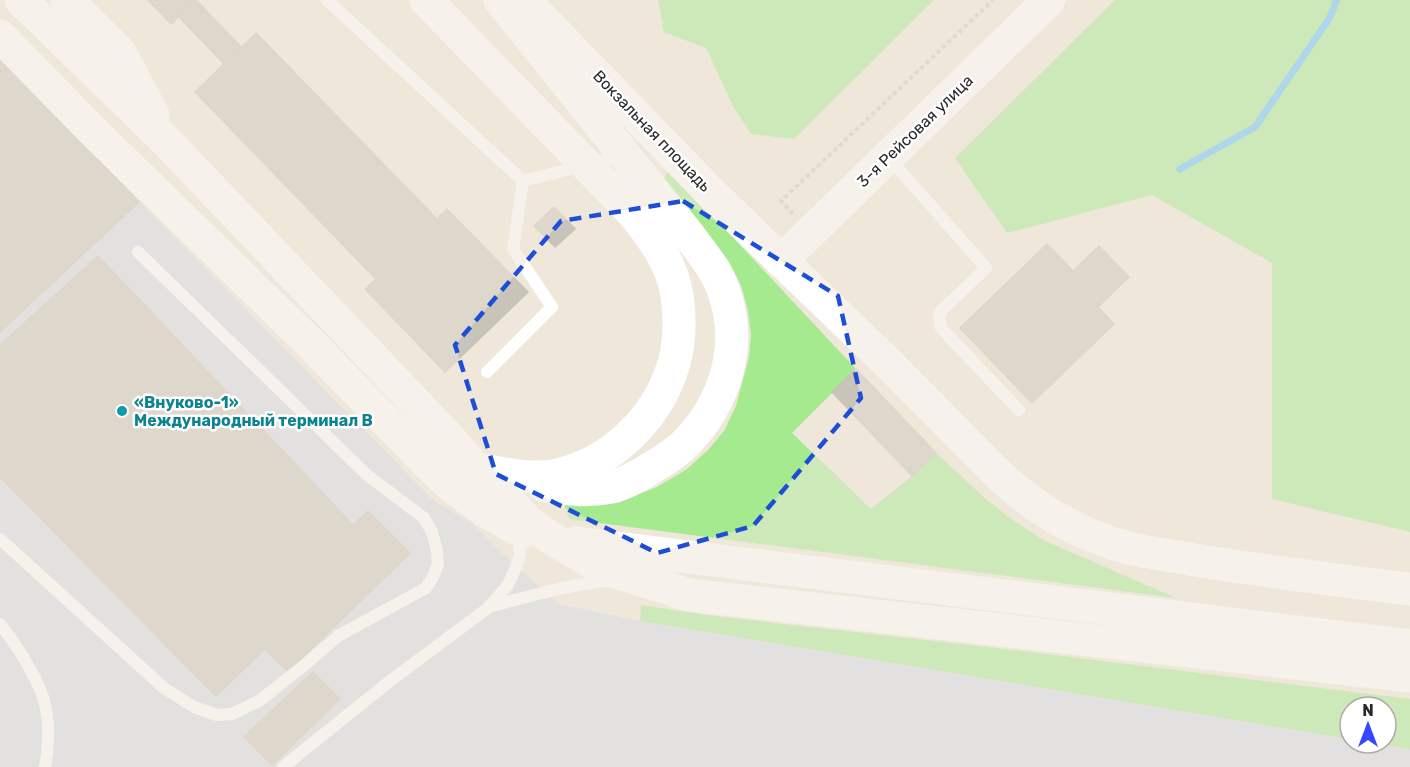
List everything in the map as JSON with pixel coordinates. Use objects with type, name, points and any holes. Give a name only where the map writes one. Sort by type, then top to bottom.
[{"type":"main road","points":[[21,0],[168,143],[527,521],[600,567],[689,595],[1410,676]]},
{"type":"main road","points":[[67,0],[120,53],[168,143]]},
{"type":"main road","points":[[360,394],[456,459],[483,471],[524,477],[552,476],[593,462],[626,439],[640,425],[668,381],[678,347],[677,296],[673,279],[661,250],[635,215],[426,0]]},
{"type":"main road","points":[[473,466],[528,484],[568,489],[615,487],[654,466],[686,443],[699,428],[721,392],[732,352],[730,313],[717,274],[688,234],[500,0]]},
{"type":"main road","name":"Вокзальная площадь","points":[[524,0],[712,194],[888,363],[1017,492],[1055,517],[1101,539],[1126,547],[1216,564],[1337,581],[1410,588]]},
{"type":"main road","name":"3-я Рейсовая улица","points":[[782,261],[1049,0]]},
{"type":"main road","points":[[0,36],[95,133],[314,347],[430,466],[455,489],[484,510],[516,528],[548,538],[579,544],[1410,646]]},
{"type":"lane","points":[[327,0],[523,181]]},
{"type":"lane","points":[[523,181],[625,156]]},
{"type":"lane","points":[[888,157],[986,268],[942,310],[939,316],[941,328],[1019,410]]},
{"type":"lane","points":[[487,372],[552,307],[513,249],[523,181]]},
{"type":"lane","points":[[0,539],[164,688],[194,707],[218,715],[232,714],[259,701],[338,636],[426,588],[433,577],[438,564],[437,551],[432,532],[424,518],[367,475],[138,252]]},
{"type":"lane","points":[[283,767],[390,681],[488,608],[508,585],[520,555],[512,503]]},
{"type":"lane","points":[[488,608],[571,586],[631,578]]},
{"type":"lane","points":[[0,624],[29,669],[43,698],[48,729],[45,767]]},
{"type":"path","points":[[811,233],[781,201],[993,0]]},
{"type":"highlighted area","points":[[683,201],[838,296],[861,398],[753,526],[657,553],[496,474],[455,345],[561,221]]},
{"type":"shaded area","points":[[0,59],[434,501],[473,524],[559,604],[640,621],[1338,737],[1338,755],[1398,755],[1398,747],[1410,749],[1410,767],[0,767]]},
{"type":"green space","points":[[658,0],[934,0],[794,139],[751,134],[733,106],[706,48],[664,32]]},
{"type":"green space","points":[[1115,0],[1410,0],[1410,532],[1272,499],[1272,263],[1152,195],[1007,233],[955,158]]},
{"type":"green space","points":[[669,169],[856,369],[792,433],[871,509],[936,453],[987,500],[1043,540],[1176,598],[569,519],[564,503],[624,500],[657,487],[687,469],[724,431],[736,406],[749,357],[751,335],[741,285],[728,260],[664,179]]},
{"type":"green space","points":[[641,605],[706,615],[1378,695],[1338,695],[1338,737],[640,621]]},
{"type":"green space","points":[[1398,698],[1410,699],[1410,749],[1398,747]]},
{"type":"building","points":[[148,0],[196,0],[171,24]]},
{"type":"building","points":[[196,0],[241,47],[224,64],[179,17]]},
{"type":"building","points":[[256,33],[437,219],[447,209],[528,292],[445,372],[365,289],[376,279],[195,92]]},
{"type":"building","points":[[0,59],[139,202],[0,332]]},
{"type":"building","points":[[554,207],[575,229],[555,247],[534,226]]},
{"type":"building","points":[[1047,244],[1073,271],[1099,246],[1129,277],[1098,307],[1114,324],[1032,403],[960,328]]},
{"type":"building","name":"«Внуково-1» Международный терминал B","points":[[98,256],[353,525],[368,511],[410,553],[288,672],[265,649],[216,696],[0,477],[0,345]]},
{"type":"building","points":[[856,369],[936,453],[912,476],[832,392]]},
{"type":"building","points":[[313,672],[340,699],[272,765],[244,737]]},
{"type":"waterway","points":[[1180,169],[1255,127],[1329,19],[1337,0]]},
{"type":"place","name":"«Внуково-1» Международный терминал B","points":[[122,411]]}]
